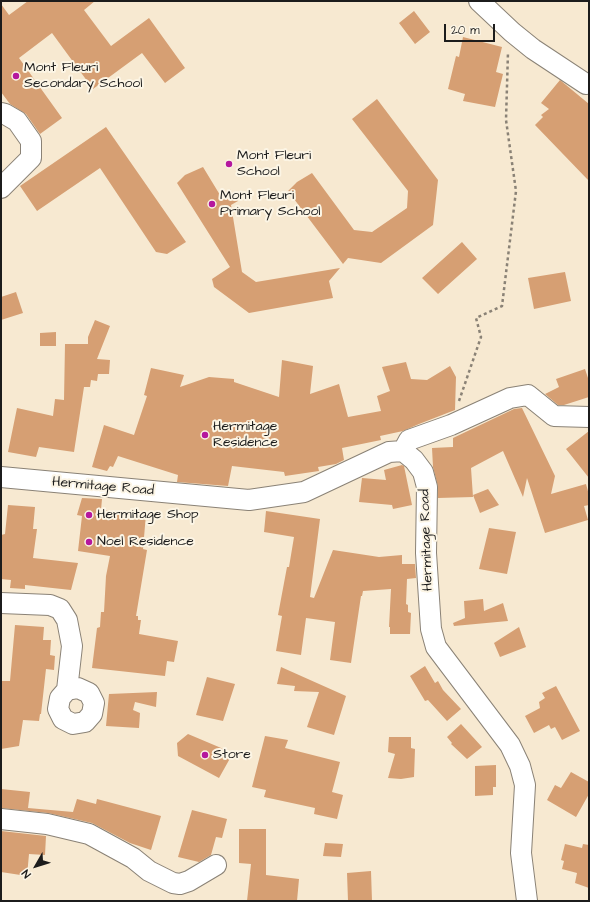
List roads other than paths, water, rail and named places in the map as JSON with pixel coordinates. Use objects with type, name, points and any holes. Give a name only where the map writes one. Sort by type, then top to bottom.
[{"type":"street","points":[[479,1],[512,32],[533,49],[586,84]]},
{"type":"street","points":[[1,113],[17,121],[31,141],[31,158],[1,188]]},
{"type":"street","points":[[403,452],[409,440],[451,425],[510,398],[528,395],[554,416],[589,417]]},
{"type":"street","name":"Hermitage Road","points":[[1,477],[249,500],[304,492],[389,452],[403,452],[414,460],[423,472],[427,487],[427,561],[431,630],[436,647],[510,746],[520,766],[525,785],[521,853],[527,901]]},
{"type":"street","points":[[1,603],[50,605],[60,609],[67,620],[72,646],[68,690]]},
{"type":"street","points":[[1,819],[47,824],[89,834],[133,858],[149,871],[173,883],[180,884],[189,881],[216,866]]},
{"type":"place","name":"Mont Fleuri Secondary School","points":[[16,76]]},
{"type":"place","name":"Mont Fleuri School","points":[[229,164]]},
{"type":"place","name":"Mont Fleuri Primary School","points":[[212,204]]},
{"type":"place","name":"Hermitage Residence","points":[[205,435]]},
{"type":"place","name":"Hermitage Shop","points":[[89,515]]},
{"type":"place","name":"Noel Residence","points":[[89,542]]},
{"type":"place","name":"Store","points":[[205,755]]}]
